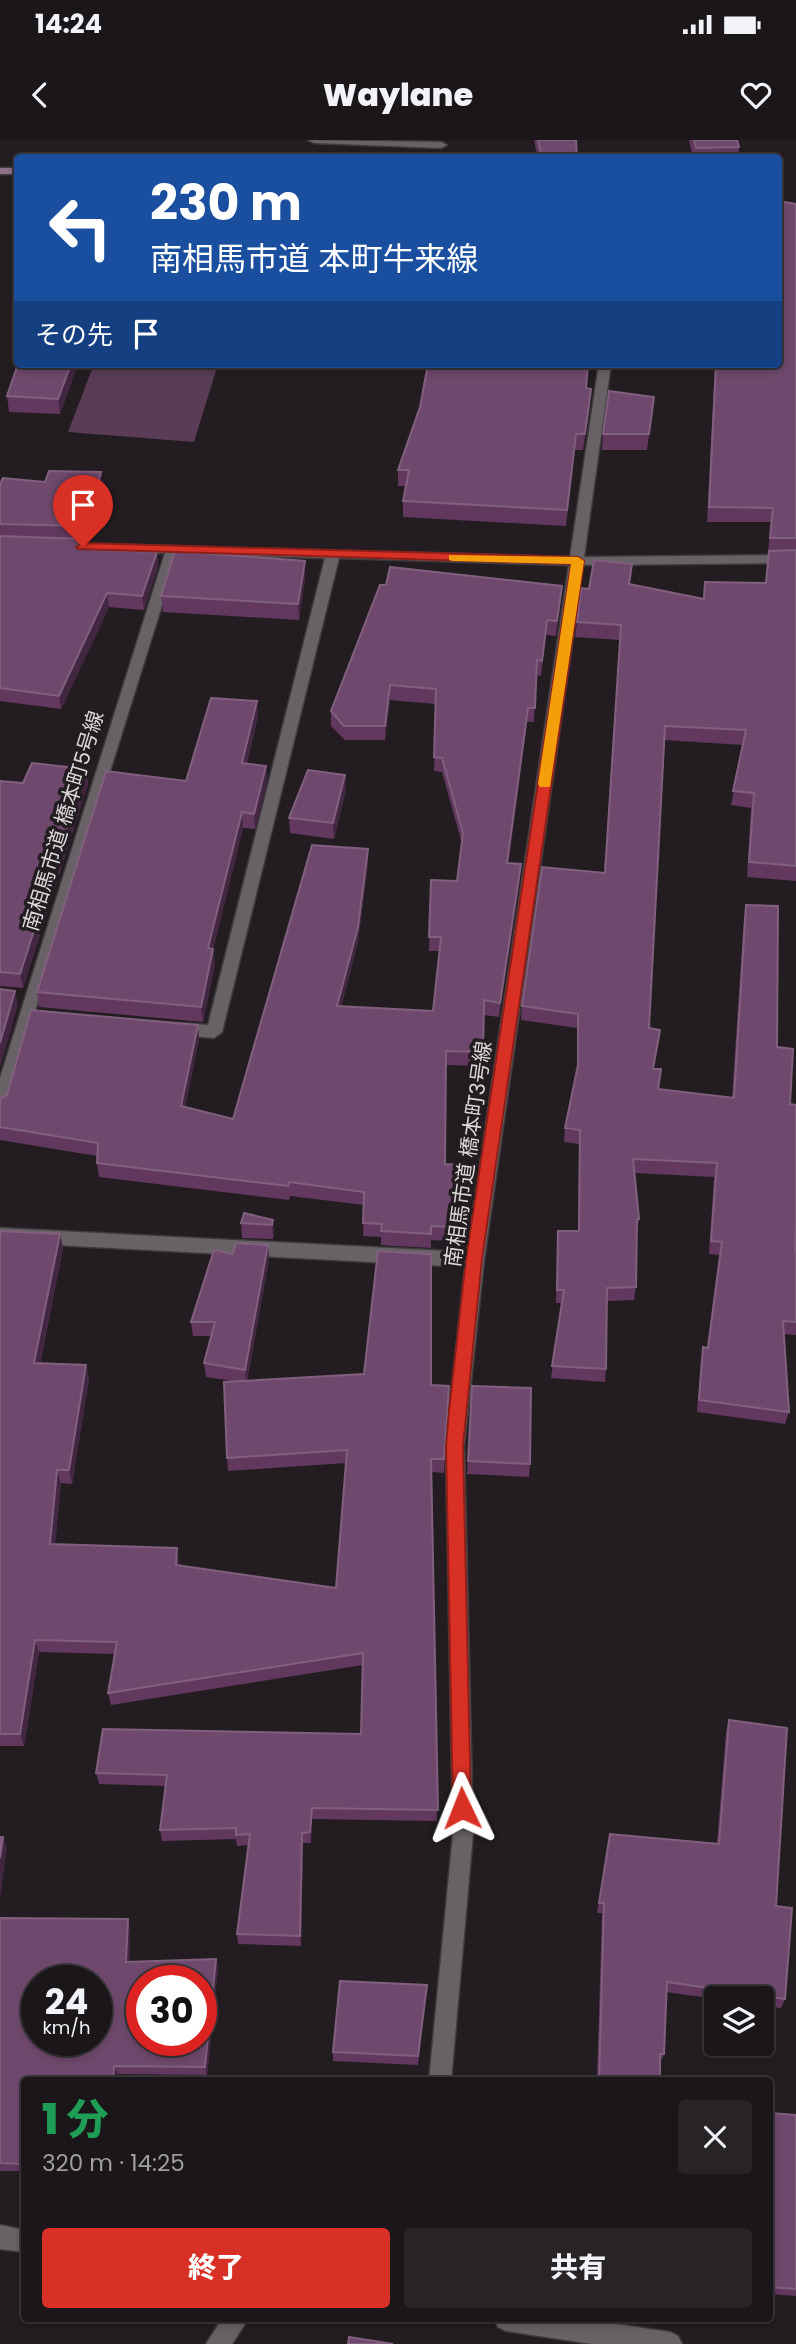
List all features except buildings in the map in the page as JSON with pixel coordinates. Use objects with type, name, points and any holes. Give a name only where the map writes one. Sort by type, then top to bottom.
[{"type":"street","points":[[314,140],[441,147]]},
{"type":"street","name":"南相馬市道 橋本町3号線","points":[[440,2077],[463,1834],[455,1446],[474,1259],[605,368]]},
{"type":"street","points":[[41,545],[578,561],[796,559]]},
{"type":"street","name":"南相馬市道 橋本町5号線","points":[[0,1108],[173,549]]},
{"type":"street","points":[[160,1027],[214,1032],[334,555]]},
{"type":"street","points":[[10,996],[32,1009]]},
{"type":"street","points":[[0,1235],[474,1259]]},
{"type":"street","points":[[0,2237],[21,2240]]},
{"type":"street","points":[[218,2344],[234,2322]]},
{"type":"street","points":[[526,2322],[670,2344]]},
{"type":"shaded area","points":[[92,368],[217,368],[194,442],[68,432]]},
{"type":"slow traffic","points":[[453,557],[578,561],[545,784]]},
{"type":"route","points":[[83,547],[578,561],[474,1259],[458,1411],[455,1446],[462,1808]]}]
